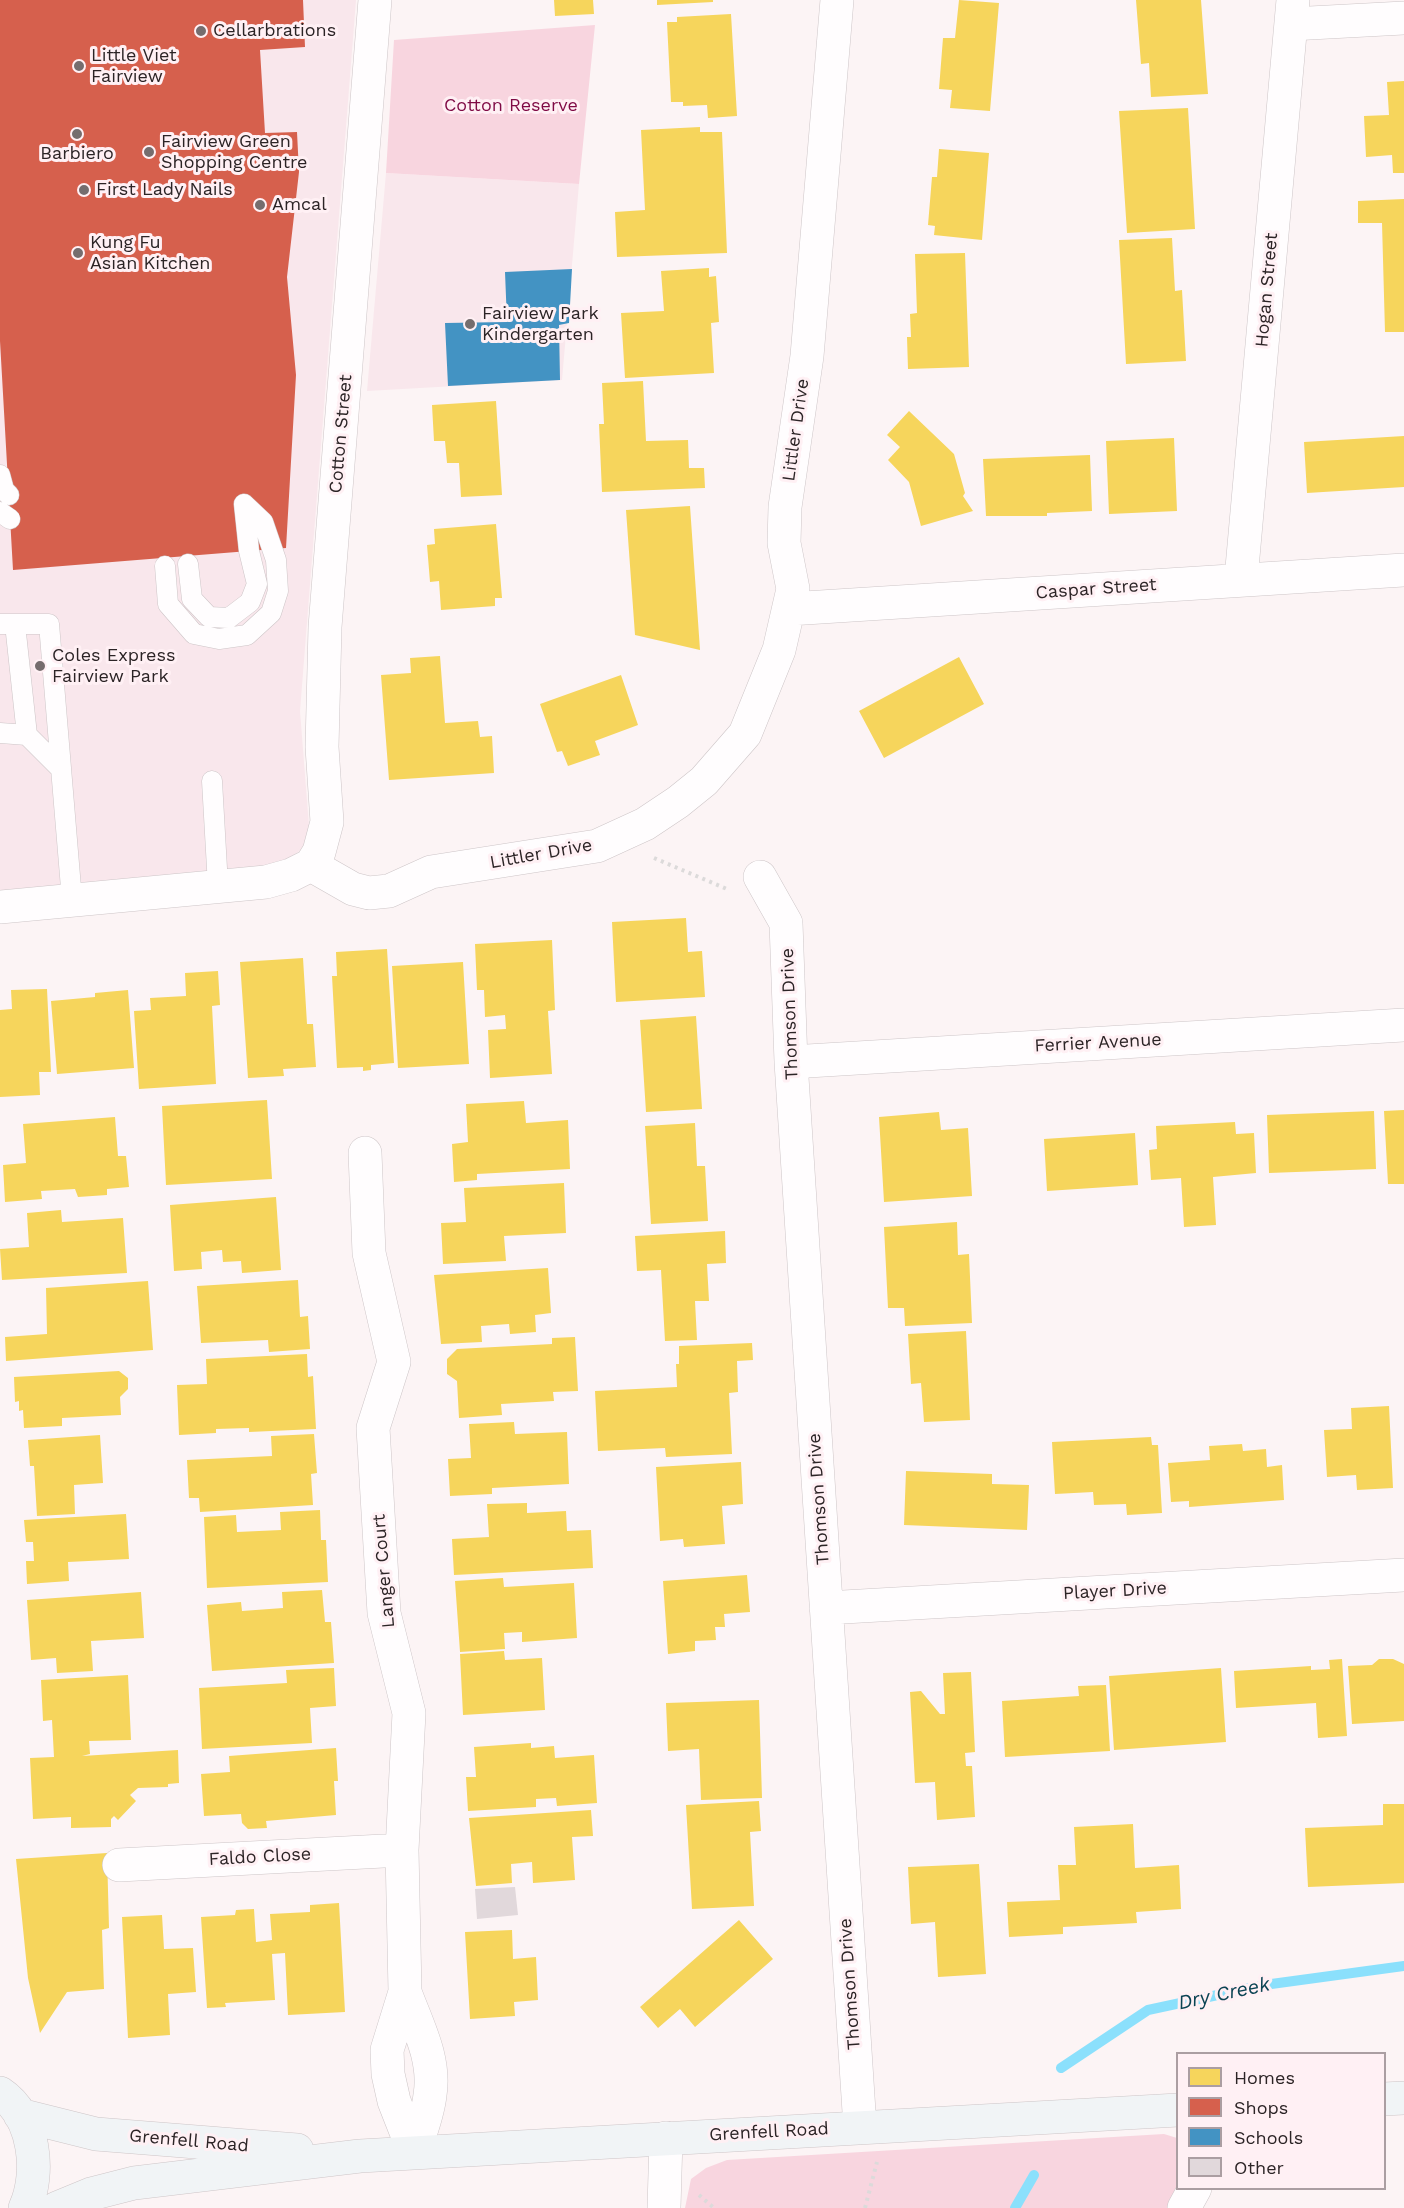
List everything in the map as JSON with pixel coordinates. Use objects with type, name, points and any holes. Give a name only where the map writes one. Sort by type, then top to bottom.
[{"type":"main road","name":"Grenfell Road","points":[[6,2097],[96,2133],[360,2156]]},
{"type":"main road","points":[[6,2097],[31,2141],[34,2168],[31,2195],[25,2208]]},
{"type":"main road","points":[[1386,2099],[1404,2098]]},
{"type":"main road","name":"Grenfell Road","points":[[57,2208],[91,2194],[134,2183],[360,2156],[1176,2110]]},
{"type":"street","name":"Cotton Street","points":[[311,865],[319,852],[327,822],[322,747],[325,627],[375,0]]},
{"type":"street","name":"Littler Drive","points":[[311,865],[353,889],[369,892],[389,891],[431,872],[597,846],[635,828],[678,802],[704,781],[745,734],[779,650],[793,589],[784,543],[786,507],[807,356],[837,0]]},
{"type":"street","points":[[1292,12],[1404,18]]},
{"type":"street","name":"Hogan Street","points":[[1241,579],[1292,12]]},
{"type":"street","name":"Caspar Street","points":[[789,609],[1404,570]]},
{"type":"street","points":[[0,907],[266,882],[291,875],[311,865]]},
{"type":"street","name":"Thomson Drive","points":[[766,887],[786,923],[791,1062],[826,1608],[870,2126]]},
{"type":"street","name":"Ferrier Avenue","points":[[791,1062],[1404,1025]]},
{"type":"street","name":"Langer Court","points":[[365,1153],[369,1253],[394,1362],[374,1428],[384,1613],[409,1713],[402,1850],[405,1992],[387,2050],[388,2074],[394,2101],[414,2152]]},
{"type":"street","name":"Player Drive","points":[[826,1608],[1404,1575]]},
{"type":"street","name":"Faldo Close","points":[[118,1865],[402,1850]]},
{"type":"street","name":"Langer Court","points":[[405,1992],[426,2049],[431,2073],[430,2095],[414,2152]]},
{"type":"street","points":[[664,2208],[666,2138]]},
{"type":"street","points":[[1184,2208],[1194,2190]]},
{"type":"lane","points":[[0,475],[6,509]]},
{"type":"lane","points":[[165,566],[168,604],[194,634],[219,639],[247,635],[271,614],[278,591],[276,560],[263,522],[244,504],[249,551],[256,584],[250,603],[229,618],[209,617],[192,599],[188,564]]},
{"type":"lane","points":[[61,769],[27,735],[7,624],[49,624],[72,900]]},
{"type":"lane","points":[[0,733],[27,735]]},
{"type":"lane","points":[[212,782],[218,886]]},
{"type":"path","points":[[635,828],[647,855],[744,896],[766,887]]},
{"type":"path","points":[[865,2208],[874,2182],[870,2126]]},
{"type":"shaded area","points":[[0,0],[356,0],[300,711],[309,826],[303,848],[283,864],[0,891]]},
{"type":"shaded area","name":"Fairview Park Kindergarten","points":[[386,173],[579,184],[562,380],[367,391]]},
{"type":"green space","name":"Cotton Reserve","points":[[595,25],[579,184],[386,173],[394,40]]},
{"type":"green space","points":[[1164,2134],[1176,2138],[1177,2190],[1172,2208],[685,2208],[691,2179],[706,2168],[727,2160]]},
{"type":"building: Homes","points":[[554,0],[593,0],[594,14],[555,16]]},
{"type":"building: Homes","points":[[657,0],[713,0],[713,2],[657,5]]},
{"type":"building: Homes","points":[[959,0],[999,3],[990,111],[950,108],[952,90],[939,89],[943,38],[955,38]]},
{"type":"building: Homes","points":[[1136,0],[1201,0],[1208,94],[1151,97],[1149,63],[1141,64]]},
{"type":"building: Homes","points":[[731,14],[737,116],[708,118],[707,105],[683,106],[683,102],[671,102],[667,22],[677,22],[677,17]]},
{"type":"building: Homes","points":[[1404,81],[1404,173],[1393,173],[1392,155],[1366,157],[1364,116],[1389,115],[1387,82]]},
{"type":"building: Homes","points":[[1188,108],[1195,229],[1127,233],[1119,111]]},
{"type":"building: Homes","points":[[700,127],[700,132],[722,132],[727,253],[617,257],[615,212],[645,210],[641,130]]},
{"type":"building: Homes","points":[[939,149],[989,153],[982,240],[934,235],[935,226],[928,225],[932,177],[937,177]]},
{"type":"building: Homes","points":[[1404,199],[1404,332],[1385,332],[1382,223],[1358,223],[1358,201]]},
{"type":"building: Homes","points":[[1172,238],[1175,291],[1182,290],[1186,361],[1126,364],[1119,240]]},
{"type":"building: Homes","points":[[965,253],[969,367],[908,369],[907,337],[911,337],[910,314],[917,313],[915,254]]},
{"type":"building: Homes","points":[[709,268],[709,277],[716,276],[719,322],[711,323],[714,373],[625,378],[621,313],[664,311],[661,271]]},
{"type":"building: Homes","points":[[643,381],[646,441],[688,440],[689,468],[704,468],[705,488],[602,492],[599,424],[604,424],[602,383]]},
{"type":"building: Homes","points":[[496,401],[502,495],[461,497],[459,463],[447,463],[445,441],[434,441],[432,405]]},
{"type":"building: Homes","points":[[909,411],[954,454],[965,493],[963,496],[973,511],[921,526],[909,482],[888,460],[900,447],[887,435]]},
{"type":"building: Homes","points":[[1404,436],[1404,487],[1307,493],[1304,442]]},
{"type":"building: Homes","points":[[1174,438],[1177,511],[1109,514],[1106,441]]},
{"type":"building: Homes","points":[[1090,455],[1092,511],[1047,513],[1047,516],[986,516],[983,459]]},
{"type":"building: Homes","points":[[690,506],[700,650],[635,635],[626,510]]},
{"type":"building: Homes","points":[[496,524],[502,598],[495,598],[495,606],[441,610],[439,581],[430,582],[427,545],[435,544],[434,529]]},
{"type":"building: Homes","points":[[440,656],[445,723],[478,721],[480,737],[492,736],[494,773],[389,780],[381,675],[411,673],[410,658]]},
{"type":"building: Homes","points":[[959,657],[984,704],[884,758],[859,711]]},
{"type":"building: Homes","points":[[621,675],[638,725],[595,741],[600,755],[568,766],[562,751],[557,752],[540,704]]},
{"type":"building: Homes","points":[[686,918],[688,952],[702,951],[705,997],[616,1002],[612,922]]},
{"type":"building: Homes","points":[[552,940],[555,1010],[548,1011],[552,1074],[490,1078],[488,1030],[506,1029],[505,1015],[485,1017],[484,990],[477,990],[475,944]]},
{"type":"building: Homes","points":[[387,949],[394,1063],[371,1065],[371,1070],[363,1071],[363,1067],[337,1068],[332,976],[337,976],[336,952]]},
{"type":"building: Homes","points":[[303,958],[307,1024],[313,1024],[316,1067],[283,1069],[284,1076],[248,1078],[240,962]]},
{"type":"building: Homes","points":[[463,962],[469,1064],[398,1068],[392,966]]},
{"type":"building: Homes","points":[[218,971],[220,1005],[212,1006],[216,1084],[139,1089],[134,1011],[151,1010],[150,998],[186,996],[185,973]]},
{"type":"building: Homes","points":[[47,989],[51,1072],[39,1072],[40,1095],[0,1097],[0,1010],[12,1009],[11,990]]},
{"type":"building: Homes","points":[[128,990],[134,1068],[57,1074],[51,1001],[95,997],[95,993]]},
{"type":"building: Homes","points":[[696,1016],[702,1109],[646,1112],[640,1020]]},
{"type":"building: Homes","points":[[267,1100],[272,1179],[166,1185],[162,1106]]},
{"type":"building: Homes","points":[[524,1101],[526,1123],[568,1120],[570,1169],[477,1174],[477,1180],[454,1182],[452,1144],[468,1142],[466,1104]]},
{"type":"building: Homes","points":[[1404,1110],[1404,1184],[1388,1184],[1384,1111]]},
{"type":"building: Homes","points":[[1374,1111],[1376,1169],[1269,1173],[1267,1115]]},
{"type":"building: Homes","points":[[939,1112],[941,1130],[968,1128],[972,1196],[884,1202],[879,1117]]},
{"type":"building: Homes","points":[[115,1117],[118,1156],[126,1156],[129,1187],[107,1189],[107,1195],[78,1197],[75,1189],[41,1191],[42,1199],[5,1202],[3,1165],[26,1163],[23,1124]]},
{"type":"building: Homes","points":[[1235,1122],[1236,1134],[1254,1133],[1256,1173],[1213,1177],[1216,1225],[1184,1227],[1181,1178],[1151,1180],[1149,1150],[1157,1149],[1156,1126]]},
{"type":"building: Homes","points":[[695,1123],[697,1166],[705,1166],[708,1221],[651,1224],[645,1126]]},
{"type":"building: Homes","points":[[1135,1133],[1138,1185],[1047,1191],[1044,1139]]},
{"type":"building: Homes","points":[[564,1183],[566,1233],[504,1236],[506,1261],[443,1264],[441,1223],[466,1222],[464,1188]]},
{"type":"building: Homes","points":[[276,1197],[281,1270],[242,1273],[241,1261],[223,1262],[222,1250],[201,1252],[202,1269],[174,1271],[170,1205]]},
{"type":"building: Homes","points":[[61,1210],[62,1222],[123,1218],[127,1273],[2,1280],[0,1249],[29,1247],[27,1213]]},
{"type":"building: Homes","points":[[957,1222],[958,1255],[969,1254],[972,1323],[905,1326],[904,1308],[888,1308],[884,1227]]},
{"type":"building: Homes","points":[[725,1231],[726,1263],[707,1264],[709,1301],[695,1301],[697,1340],[665,1341],[661,1270],[637,1271],[635,1236]]},
{"type":"building: Homes","points":[[548,1268],[551,1313],[535,1315],[536,1332],[510,1334],[509,1324],[481,1326],[482,1342],[441,1344],[434,1275]]},
{"type":"building: Homes","points":[[298,1280],[300,1317],[308,1316],[310,1349],[269,1352],[268,1340],[201,1343],[197,1286]]},
{"type":"building: Homes","points":[[148,1281],[153,1350],[6,1361],[5,1337],[47,1334],[46,1288]]},
{"type":"building: Homes","points":[[966,1331],[970,1420],[924,1422],[921,1383],[911,1384],[908,1334]]},
{"type":"building: Homes","points":[[575,1337],[578,1391],[553,1392],[554,1401],[501,1404],[502,1415],[459,1418],[457,1381],[447,1374],[447,1359],[457,1349],[552,1344],[552,1338]]},
{"type":"building: Homes","points":[[752,1343],[753,1360],[737,1361],[738,1392],[729,1393],[732,1454],[666,1457],[665,1448],[598,1451],[595,1391],[677,1387],[676,1364],[679,1364],[679,1346]]},
{"type":"building: Homes","points":[[307,1354],[308,1377],[313,1376],[316,1429],[249,1432],[249,1428],[216,1429],[216,1433],[179,1435],[177,1385],[207,1384],[206,1359]]},
{"type":"building: Homes","points":[[119,1371],[128,1378],[128,1389],[120,1397],[121,1415],[62,1418],[62,1426],[24,1428],[23,1410],[19,1411],[19,1401],[15,1402],[14,1377]]},
{"type":"building: Homes","points":[[1389,1406],[1393,1488],[1357,1490],[1356,1475],[1327,1477],[1324,1430],[1352,1429],[1351,1408]]},
{"type":"building: Homes","points":[[514,1422],[515,1434],[567,1432],[569,1484],[492,1488],[492,1494],[450,1496],[448,1459],[471,1458],[469,1424]]},
{"type":"building: Homes","points":[[314,1434],[317,1473],[311,1474],[313,1505],[200,1512],[199,1498],[189,1498],[187,1460],[272,1456],[271,1436]]},
{"type":"building: Homes","points":[[100,1435],[103,1483],[74,1485],[75,1514],[37,1516],[34,1466],[30,1466],[28,1440]]},
{"type":"building: Homes","points":[[1151,1437],[1152,1445],[1158,1445],[1162,1513],[1127,1515],[1126,1504],[1094,1505],[1093,1492],[1055,1494],[1052,1442]]},
{"type":"building: Homes","points":[[1242,1444],[1243,1451],[1266,1449],[1267,1467],[1282,1465],[1284,1500],[1189,1507],[1189,1501],[1171,1502],[1168,1463],[1210,1460],[1209,1446]]},
{"type":"building: Homes","points":[[741,1462],[743,1504],[722,1506],[725,1544],[684,1547],[683,1539],[660,1541],[656,1467]]},
{"type":"building: Homes","points":[[906,1471],[992,1474],[992,1484],[1029,1485],[1027,1530],[904,1525]]},
{"type":"building: Homes","points":[[527,1503],[527,1513],[566,1511],[567,1531],[591,1530],[593,1568],[454,1575],[452,1539],[489,1537],[487,1504]]},
{"type":"building: Homes","points":[[320,1510],[321,1540],[326,1540],[328,1582],[207,1588],[204,1517],[236,1515],[237,1532],[281,1530],[280,1512]]},
{"type":"building: Homes","points":[[126,1514],[129,1559],[68,1562],[69,1581],[27,1584],[26,1561],[34,1561],[33,1542],[26,1542],[24,1520]]},
{"type":"building: Homes","points":[[747,1575],[750,1612],[724,1614],[725,1627],[715,1627],[716,1640],[695,1641],[695,1651],[668,1654],[663,1581]]},
{"type":"building: Homes","points":[[503,1578],[504,1587],[574,1583],[577,1638],[522,1642],[522,1632],[504,1633],[505,1649],[460,1652],[455,1581]]},
{"type":"building: Homes","points":[[322,1590],[325,1622],[331,1622],[334,1663],[212,1671],[207,1605],[241,1602],[242,1611],[283,1608],[282,1592]]},
{"type":"building: Homes","points":[[141,1592],[144,1638],[91,1641],[93,1671],[57,1673],[56,1658],[31,1660],[27,1600]]},
{"type":"building: Homes","points":[[504,1651],[505,1660],[542,1658],[545,1710],[463,1715],[460,1654]]},
{"type":"building: Homes","points":[[1342,1659],[1347,1736],[1318,1738],[1316,1703],[1236,1708],[1234,1671],[1311,1666],[1311,1670],[1330,1669],[1329,1660]]},
{"type":"building: Homes","points":[[1379,1659],[1393,1659],[1404,1664],[1404,1721],[1352,1724],[1348,1666],[1372,1665]]},
{"type":"building: Homes","points":[[334,1668],[336,1706],[310,1708],[312,1743],[202,1749],[199,1688],[287,1683],[286,1670]]},
{"type":"building: Homes","points":[[1221,1668],[1226,1742],[1114,1750],[1109,1676]]},
{"type":"building: Homes","points":[[971,1672],[975,1752],[965,1753],[966,1766],[972,1766],[975,1817],[937,1820],[935,1782],[915,1783],[910,1692],[921,1691],[940,1714],[945,1714],[943,1673]]},
{"type":"building: Homes","points":[[128,1675],[131,1740],[89,1741],[90,1754],[82,1756],[178,1750],[179,1783],[168,1784],[168,1787],[138,1788],[130,1795],[136,1801],[118,1820],[114,1816],[111,1819],[111,1827],[71,1828],[71,1817],[33,1819],[30,1758],[54,1757],[52,1720],[43,1721],[41,1680]]},
{"type":"building: Homes","points":[[1106,1685],[1110,1751],[1005,1757],[1002,1701],[1079,1696],[1078,1686]]},
{"type":"building: Homes","points":[[759,1700],[762,1798],[701,1800],[699,1749],[668,1751],[666,1703]]},
{"type":"building: Homes","points":[[531,1743],[531,1748],[554,1746],[555,1758],[594,1755],[597,1803],[557,1806],[556,1798],[536,1799],[536,1807],[468,1811],[466,1777],[476,1777],[474,1747]]},
{"type":"building: Homes","points":[[336,1748],[338,1781],[334,1781],[336,1815],[266,1821],[267,1828],[248,1829],[242,1823],[241,1814],[204,1816],[201,1774],[230,1772],[229,1756]]},
{"type":"building: Homes","points":[[759,1801],[761,1831],[750,1832],[754,1906],[692,1909],[686,1805]]},
{"type":"building: Homes","points":[[1383,1804],[1404,1804],[1404,1883],[1308,1887],[1305,1828],[1383,1825]]},
{"type":"building: Homes","points":[[591,1810],[593,1836],[572,1837],[575,1880],[533,1883],[532,1862],[511,1864],[512,1883],[476,1886],[469,1818]]},
{"type":"building: Homes","points":[[1133,1824],[1135,1868],[1179,1865],[1181,1909],[1136,1912],[1137,1923],[1063,1927],[1063,1934],[1009,1937],[1007,1902],[1060,1900],[1058,1865],[1076,1865],[1074,1827]]},
{"type":"building: Homes","points":[[107,1853],[109,1928],[102,1930],[104,1989],[67,1992],[40,2033],[28,1978],[16,1859]]},
{"type":"building: Homes","points":[[979,1864],[986,1974],[938,1977],[935,1922],[911,1924],[908,1867]]},
{"type":"building: Homes","points":[[339,1903],[345,2012],[288,2015],[285,1953],[272,1954],[275,2000],[225,2003],[226,2007],[207,2008],[201,1917],[235,1915],[236,1910],[254,1909],[256,1942],[272,1940],[270,1914],[310,1912],[310,1905]]},
{"type":"building: Homes","points":[[162,1915],[164,1949],[193,1948],[196,1992],[168,1994],[170,2035],[128,2038],[122,1917]]},
{"type":"building: Homes","points":[[739,1920],[773,1959],[695,2027],[680,2009],[658,2028],[640,2007]]},
{"type":"building: Homes","points":[[512,1930],[513,1959],[536,1957],[538,2000],[514,2002],[515,2016],[470,2019],[465,1932]]},
{"type":"building: Shops","points":[[0,0],[303,0],[305,47],[260,50],[265,133],[297,132],[299,172],[287,277],[296,375],[286,548],[13,570],[0,341]]},
{"type":"building: Schools","name":"Fairview Park Kindergarten","points":[[572,269],[569,323],[559,325],[560,380],[448,386],[445,323],[507,322],[505,272]]},
{"type":"building: Other","points":[[515,1887],[518,1915],[477,1919],[475,1889]]},
{"type":"waterway","name":"Dry Creek","points":[[1061,2068],[1148,2010],[1264,1985],[1404,1966]]},
{"type":"waterway","name":"Dry Creek","points":[[1015,2208],[1034,2175]]},
{"type":"place","name":"Cellarbrations","points":[[201,31]]},
{"type":"place","name":"Little Viet Fairview","points":[[79,66]]},
{"type":"place","name":"Barbiero","points":[[77,134]]},
{"type":"place","name":"Fairview Green Shopping Centre","points":[[149,152]]},
{"type":"place","name":"First Lady Nails","points":[[84,190]]},
{"type":"place","name":"Amcal","points":[[260,205]]},
{"type":"place","name":"Kung Fu Asian Kitchen","points":[[78,253]]},
{"type":"place","name":"Fairview Park Kindergarten","points":[[470,324]]},
{"type":"place","name":"Coles Express Fairview Park","points":[[40,666]]}]
